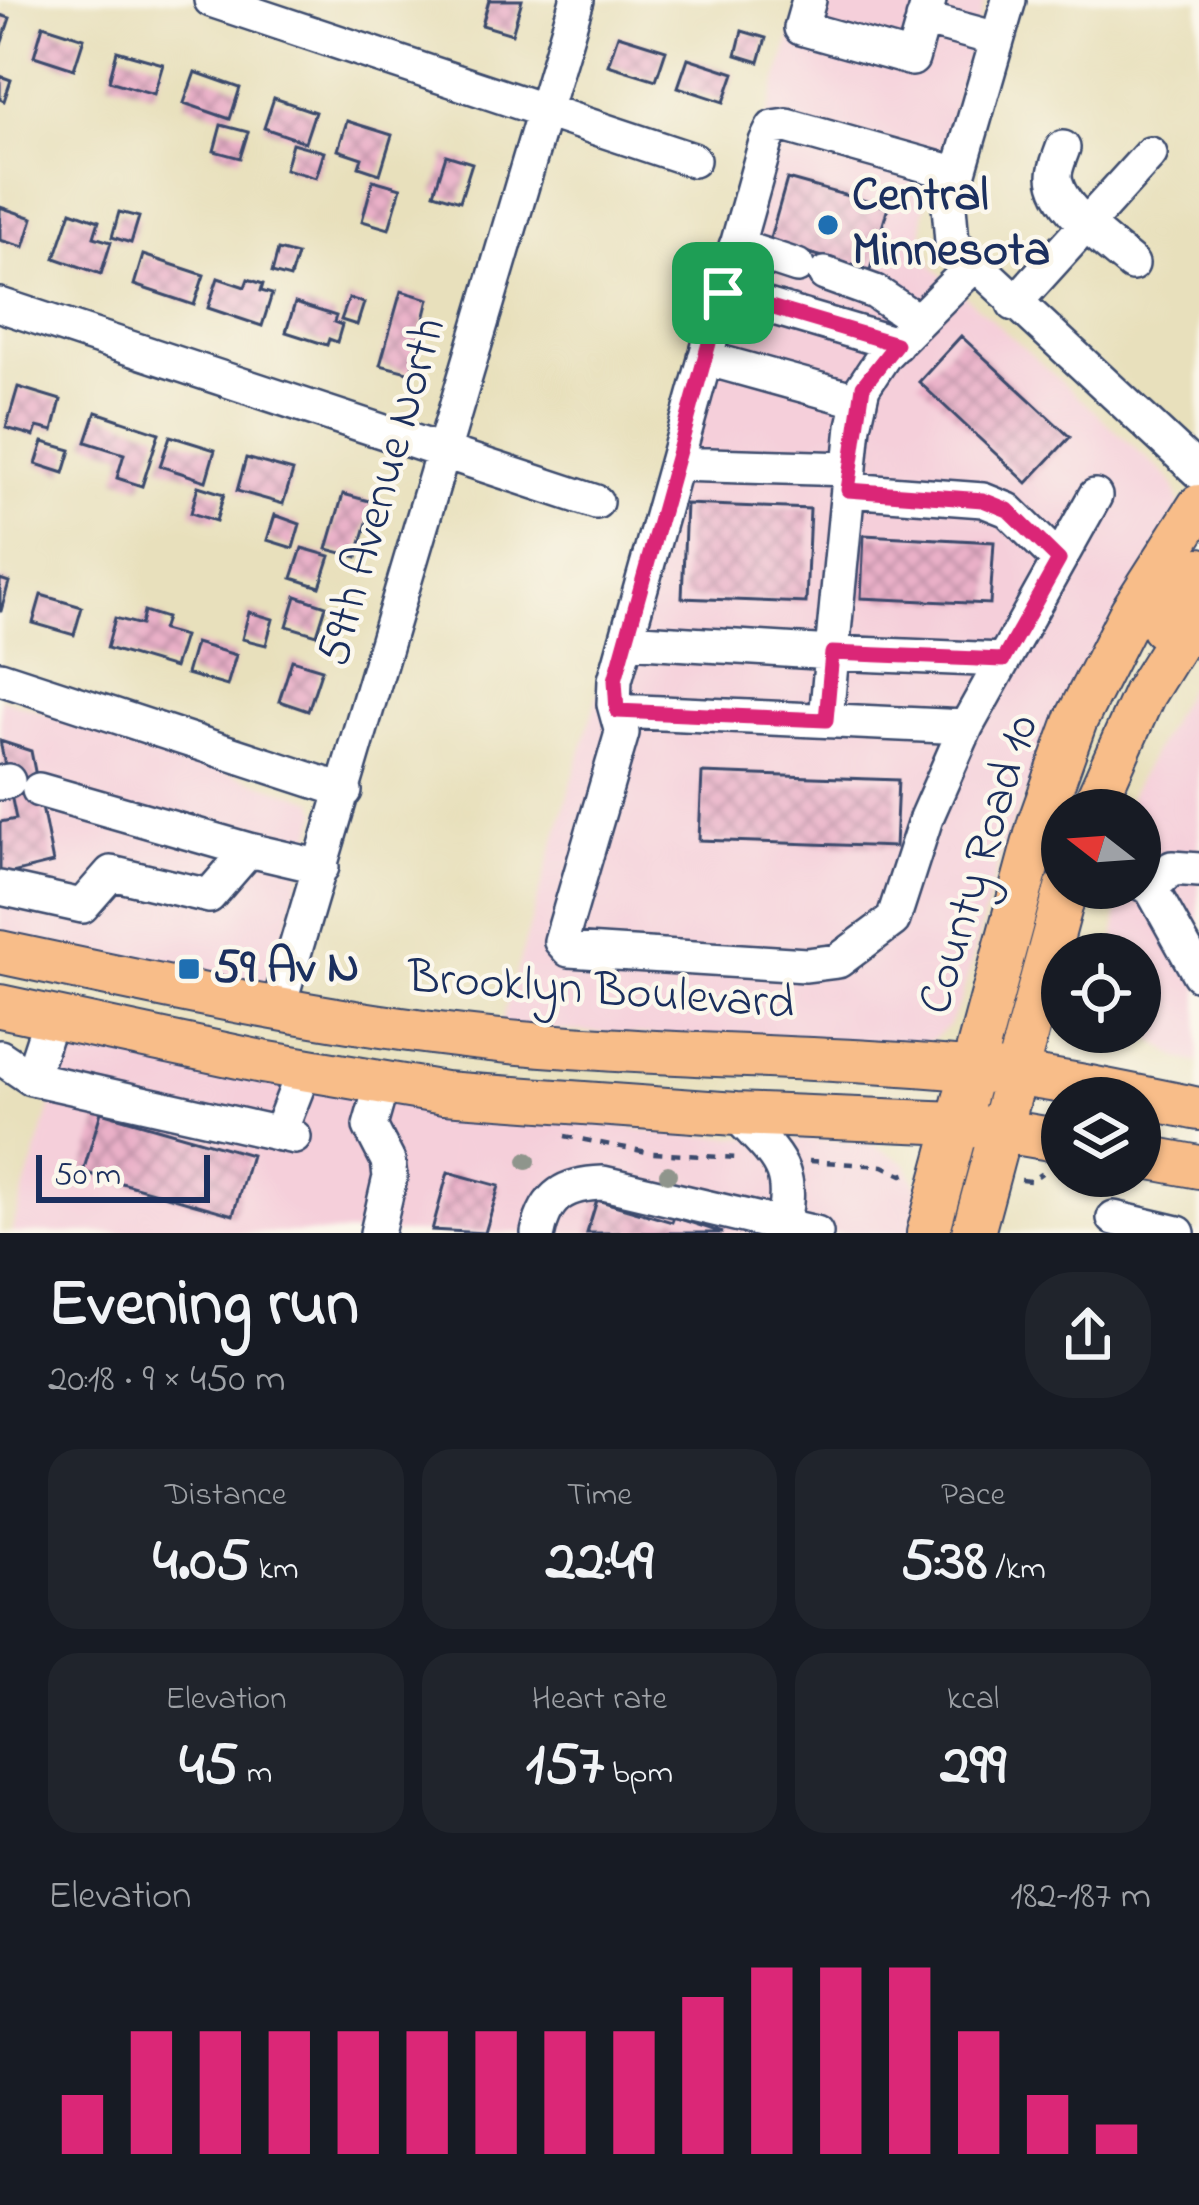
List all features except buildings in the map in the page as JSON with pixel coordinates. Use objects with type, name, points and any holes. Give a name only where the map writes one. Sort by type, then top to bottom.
[{"type":"main road","name":"County Road 10","points":[[928,1233],[1039,823],[1076,719],[1131,612],[1199,506]]},
{"type":"main road","points":[[1112,760],[1120,698],[1199,569]]},
{"type":"main road","name":"County Road 10","points":[[1100,789],[1144,694],[1199,606]]},
{"type":"main road","name":"County Road 10","points":[[973,1233],[1060,909]]},
{"type":"main road","name":"Brooklyn Boulevard","points":[[0,952],[277,1011],[526,1044],[1016,1074],[1199,1109]]},
{"type":"main road","points":[[0,1006],[382,1084],[736,1114],[957,1124],[1041,1137]]},
{"type":"main road","points":[[1161,1160],[1199,1167]]},
{"type":"street","points":[[211,0],[693,160]]},
{"type":"street","name":"59th Avenue North","points":[[277,1011],[577,0]]},
{"type":"street","points":[[809,0],[801,28],[912,59],[926,10],[997,39]]},
{"type":"street","points":[[1009,0],[958,174],[947,226],[952,242],[1199,472]]},
{"type":"street","points":[[958,174],[787,125],[773,128],[615,680],[622,733],[561,941],[569,950],[806,964],[838,961],[892,920],[926,818],[966,727],[1094,496]]},
{"type":"street","points":[[1063,148],[1055,173],[1058,193],[1132,264]]},
{"type":"street","points":[[1014,304],[1150,154]]},
{"type":"street","points":[[736,246],[875,292],[907,333]]},
{"type":"street","points":[[826,720],[863,386],[973,266]]},
{"type":"street","points":[[723,293],[907,333]]},
{"type":"street","points":[[0,305],[596,502]]},
{"type":"street","points":[[705,358],[860,401]]},
{"type":"street","points":[[676,464],[849,480],[983,500],[1008,510],[1059,560]]},
{"type":"street","points":[[626,640],[1003,660]]},
{"type":"street","points":[[0,678],[345,791]]},
{"type":"street","points":[[617,711],[966,727]]},
{"type":"street","points":[[16,784],[322,867]]},
{"type":"street","points":[[0,888],[82,906],[111,873],[209,896],[249,850]]},
{"type":"street","points":[[1161,875],[1172,868],[1199,870]]},
{"type":"street","points":[[1160,909],[1199,974]]},
{"type":"street","points":[[32,1078],[51,1017]]},
{"type":"street","points":[[0,1057],[32,1078],[287,1136],[304,1070]]},
{"type":"street","points":[[377,1233],[390,1178],[388,1161],[370,1126],[382,1084]]},
{"type":"street","points":[[736,1114],[787,1176],[781,1229]]},
{"type":"street","points":[[538,1233],[543,1209],[577,1184],[603,1184],[781,1229],[816,1233]]},
{"type":"street","points":[[1114,1218],[1178,1233]]},
{"type":"shaded area","points":[[801,0],[985,0],[923,214],[923,234],[933,267],[1168,477],[1180,506],[1061,718],[1002,849],[961,1001],[948,1026],[930,1041],[900,1051],[500,1027]]},
{"type":"shaded area","points":[[1199,667],[1199,1063],[1178,1058],[1161,1046],[1161,933],[1115,933],[1117,909],[1161,909],[1161,789],[1133,789]]},
{"type":"shaded area","points":[[0,698],[315,801],[318,813],[275,969],[265,983],[254,987],[0,936]]},
{"type":"shaded area","points":[[73,1033],[677,1135],[865,1141],[905,1162],[922,1197],[912,1233],[11,1233]]},
{"type":"place","name":"Central Minnesota","points":[[828,225]]},
{"type":"place","name":"59 Av N","points":[[189,969]]},
{"type":"route","points":[[723,293],[896,344],[863,386],[848,490],[983,500],[1008,510],[1059,560],[1003,660],[832,653],[826,720],[617,711],[615,680],[723,293]]}]
